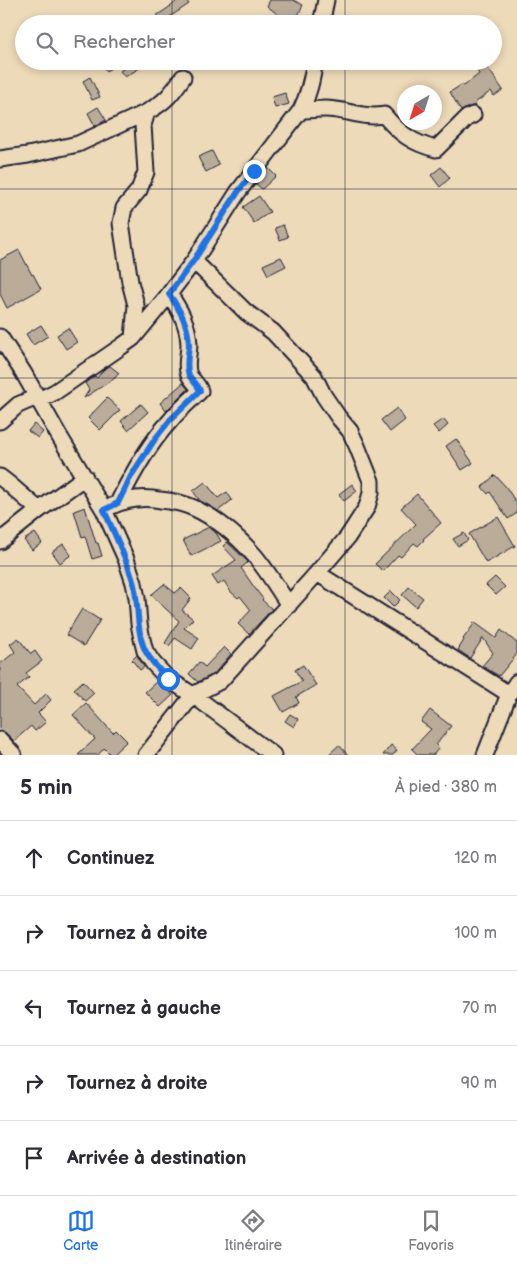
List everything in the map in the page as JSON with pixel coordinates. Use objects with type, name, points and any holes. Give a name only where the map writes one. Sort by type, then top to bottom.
[{"type":"street","points":[[323,15],[326,0]]},
{"type":"street","points":[[0,421],[18,405],[32,399],[39,400],[55,392],[133,338],[169,294],[194,260],[238,192],[301,110],[307,97],[314,70]]},
{"type":"street","points":[[0,159],[78,144],[106,132],[161,104],[173,93],[183,77]]},
{"type":"street","points":[[301,110],[325,109],[362,116],[384,115],[395,128],[408,138],[436,149],[467,118],[474,115]]},
{"type":"street","points":[[133,338],[136,305],[120,223],[124,208],[139,190],[146,172],[143,125],[147,112]]},
{"type":"street","points":[[146,755],[193,695],[220,680],[347,538],[367,507],[371,492],[371,481],[350,431],[324,396],[314,376],[273,332],[246,312],[194,260]]},
{"type":"street","points":[[118,503],[131,476],[155,439],[170,420],[200,391],[189,375],[189,344],[186,325],[169,294]]},
{"type":"street","points":[[0,338],[24,372],[58,434],[104,510],[134,582],[139,624],[145,651],[168,679],[193,695],[272,755]]},
{"type":"street","points":[[0,477],[39,510]]},
{"type":"street","points":[[0,541],[85,477]]},
{"type":"street","points":[[104,510],[118,503],[135,499],[174,502],[194,508],[223,527],[255,556],[289,605]]},
{"type":"street","points":[[317,573],[513,688],[485,755]]},
{"type":"street","points":[[0,740],[14,755]]},
{"type":"building","points":[[178,0],[186,0],[189,4],[172,15],[158,15]]},
{"type":"building","points":[[270,0],[293,0],[303,5],[298,15],[278,15],[267,6]]},
{"type":"building","points":[[122,70],[136,70],[125,77],[120,71]]},
{"type":"building","points":[[477,70],[489,70],[503,90],[494,96],[491,91],[475,103],[476,105],[461,111],[450,92],[463,84],[464,86],[479,74]]},
{"type":"building","points":[[90,77],[100,97],[92,100],[83,81]]},
{"type":"building","points":[[285,93],[289,104],[275,108],[272,97]]},
{"type":"building","points":[[98,107],[106,120],[95,126],[88,113]]},
{"type":"building","points":[[212,151],[219,165],[206,172],[198,157]]},
{"type":"building","points":[[441,167],[450,178],[440,187],[431,175]]},
{"type":"building","points":[[268,168],[276,176],[262,189],[256,184]]},
{"type":"building","points":[[259,196],[270,212],[254,223],[243,207]]},
{"type":"building","points":[[283,225],[288,237],[280,240],[275,228]]},
{"type":"building","points":[[19,250],[41,289],[7,308],[0,294],[0,260]]},
{"type":"building","points":[[281,257],[286,266],[268,275],[263,265]]},
{"type":"building","points":[[41,325],[48,336],[33,345],[26,334]]},
{"type":"building","points":[[68,328],[77,342],[66,349],[57,335]]},
{"type":"building","points":[[110,366],[119,373],[115,378],[84,398],[89,390],[85,383],[95,376],[97,378],[103,370]]},
{"type":"building","points":[[183,383],[188,389],[166,411],[160,403]]},
{"type":"building","points":[[107,398],[120,410],[100,430],[88,418]]},
{"type":"building","points":[[141,404],[148,412],[128,430],[121,421]]},
{"type":"building","points":[[397,408],[405,420],[390,432],[381,420]]},
{"type":"building","points":[[443,419],[448,425],[439,433],[433,426]]},
{"type":"building","points":[[34,424],[43,432],[38,438],[28,431]]},
{"type":"building","points":[[456,439],[473,463],[462,470],[446,446]]},
{"type":"building","points":[[495,475],[506,487],[517,504],[517,513],[508,519],[490,492],[488,494],[482,487]]},
{"type":"building","points":[[205,482],[218,498],[227,492],[232,500],[218,511],[200,501],[193,491]]},
{"type":"building","points":[[352,484],[357,491],[344,501],[339,494]]},
{"type":"building","points":[[417,494],[441,523],[418,546],[414,543],[401,557],[398,555],[383,571],[375,564],[416,524],[401,508]]},
{"type":"building","points":[[85,507],[102,556],[92,559],[85,536],[82,537],[74,511]]},
{"type":"building","points":[[498,517],[515,546],[486,563],[469,534]]},
{"type":"building","points":[[209,527],[221,541],[191,556],[183,540]]},
{"type":"building","points":[[35,533],[42,543],[32,550],[24,540]]},
{"type":"building","points":[[464,533],[468,540],[458,546],[453,539]]},
{"type":"building","points":[[227,542],[248,562],[241,568],[262,600],[272,609],[249,634],[238,624],[251,610],[240,596],[238,598],[231,592],[224,581],[218,585],[212,576],[236,560],[223,546]]},
{"type":"building","points":[[63,544],[71,555],[60,563],[52,552]]},
{"type":"building","points":[[495,577],[505,587],[496,595],[486,585]]},
{"type":"building","points":[[164,584],[175,593],[181,588],[191,598],[182,610],[193,619],[184,628],[199,638],[192,649],[175,638],[169,646],[165,643],[179,621],[151,595]]},
{"type":"building","points":[[409,587],[423,598],[416,607],[402,595]]},
{"type":"building","points":[[391,591],[400,600],[393,607],[384,598]]},
{"type":"building","points":[[82,609],[100,620],[84,646],[66,635]]},
{"type":"building","points":[[474,622],[496,638],[501,630],[517,643],[517,654],[499,676],[482,666],[493,653],[483,638],[470,658],[458,650]]},
{"type":"building","points":[[18,638],[31,654],[35,651],[42,661],[26,673],[29,677],[17,687],[34,705],[46,694],[51,700],[38,713],[46,722],[35,731],[31,726],[14,741],[0,729],[0,664],[15,652],[10,644]]},
{"type":"building","points":[[224,647],[231,654],[214,674],[198,682],[189,674],[199,662],[205,667]]},
{"type":"building","points":[[137,655],[144,667],[140,670],[132,660]]},
{"type":"building","points":[[303,665],[316,685],[296,697],[299,703],[283,712],[274,696],[302,681],[295,670]]},
{"type":"building","points":[[83,681],[94,693],[85,701],[74,689]]},
{"type":"building","points":[[157,681],[173,695],[160,707],[145,692]]},
{"type":"building","points":[[86,703],[113,733],[116,730],[127,741],[112,755],[104,748],[98,755],[78,755],[95,739],[73,715]]},
{"type":"building","points":[[430,710],[451,726],[436,745],[439,748],[433,755],[418,755],[412,749],[431,729],[421,722]]},
{"type":"building","points":[[290,714],[298,719],[294,727],[285,721]]},
{"type":"building","points":[[339,745],[348,755],[328,755]]},
{"type":"building","points":[[391,745],[397,750],[393,755],[383,755]]},
{"type":"route","points":[[168,679],[145,651],[139,624],[134,582],[104,510],[118,503],[131,476],[155,439],[170,420],[200,391],[189,375],[189,344],[186,325],[169,294],[254,171]]}]
